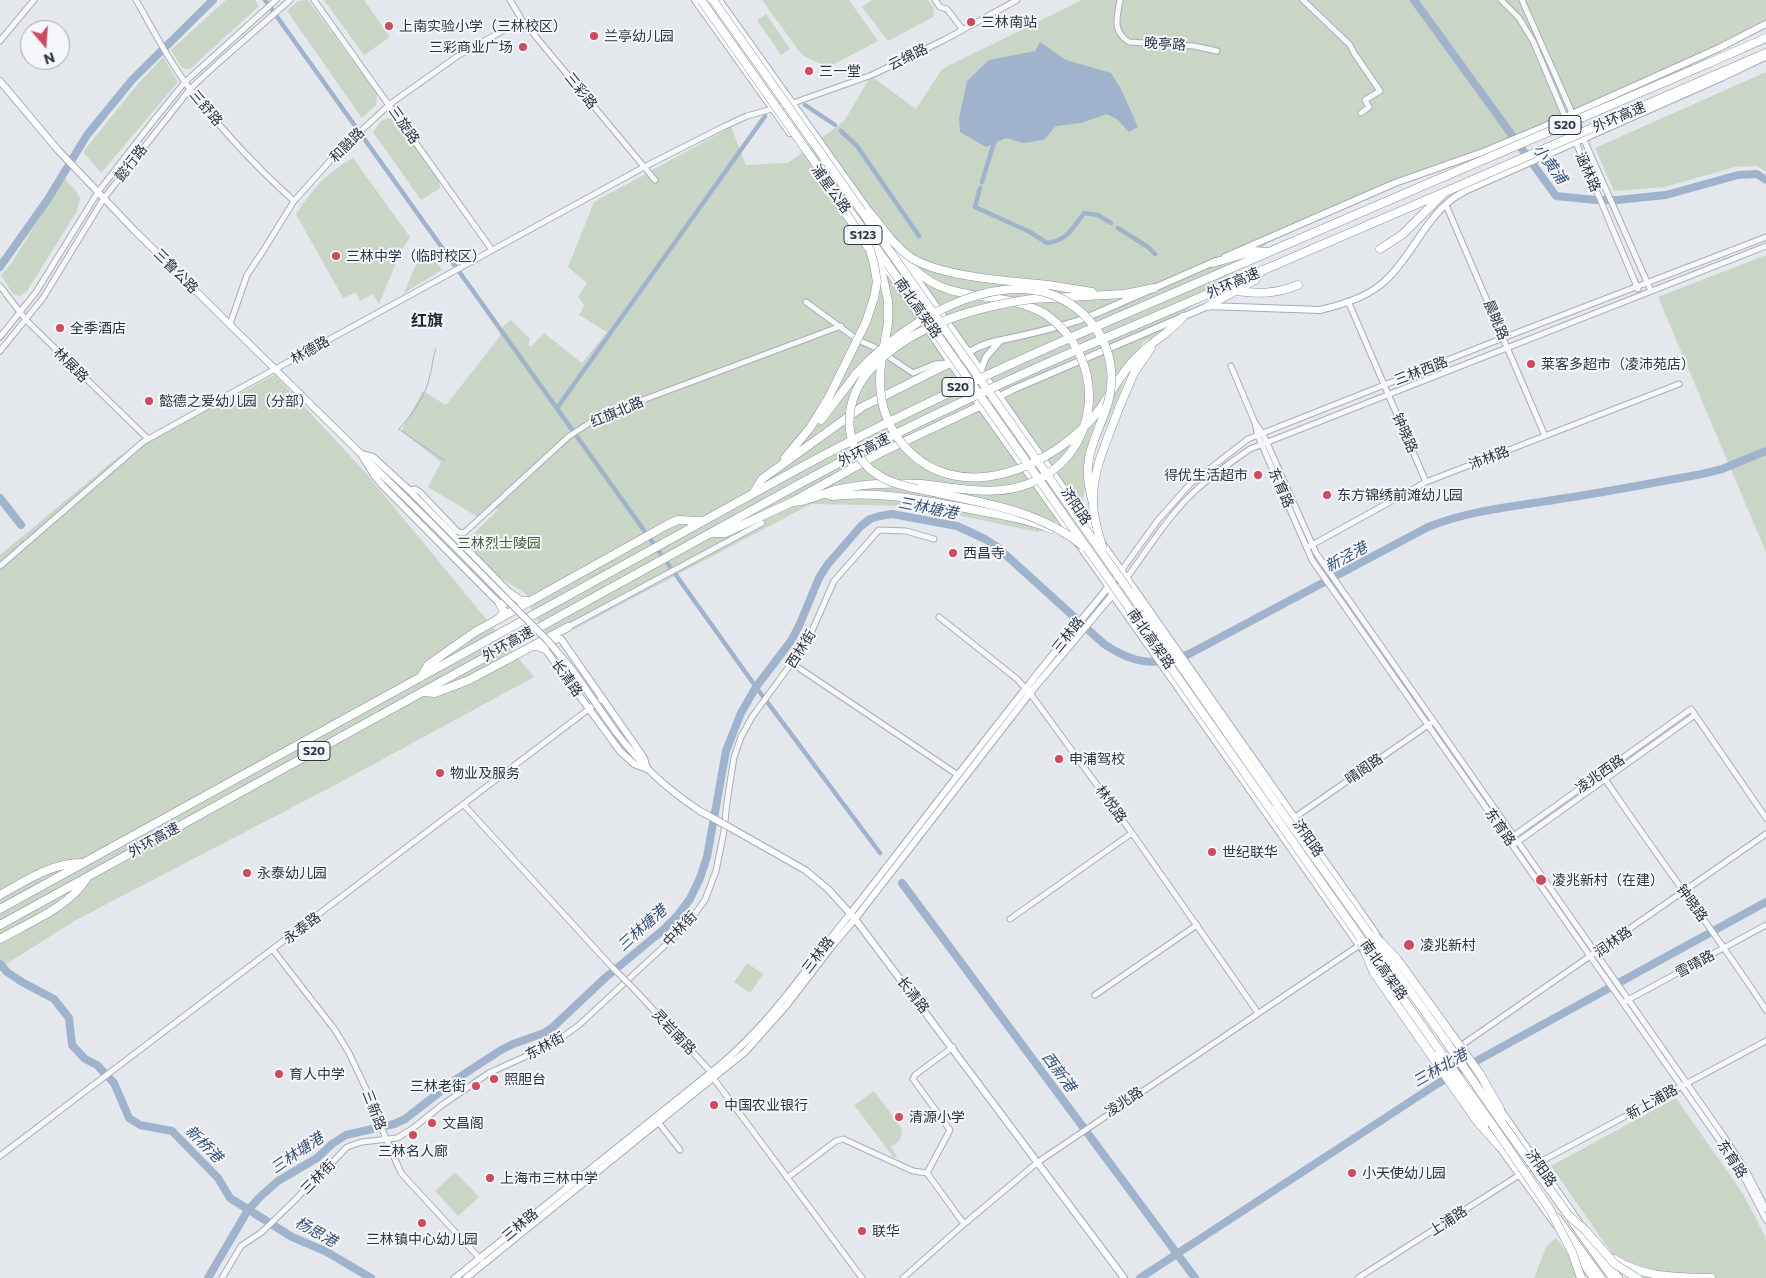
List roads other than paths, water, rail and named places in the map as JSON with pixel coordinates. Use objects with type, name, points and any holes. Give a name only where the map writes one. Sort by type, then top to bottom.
[{"type":"highway","name":"南北高架路","points":[[701,0],[1549,1208],[1601,1278]]},
{"type":"highway","name":"南北高架路","points":[[713,0],[1613,1278]]},
{"type":"highway","name":"外环高速","points":[[0,909],[753,493],[884,423],[1125,314],[1766,38]]},
{"type":"highway","name":"外环高速","points":[[0,925],[803,482],[963,400],[1766,55]]},
{"type":"highway","points":[[835,191],[882,273],[888,301],[888,324],[880,376],[881,401],[886,416],[892,430],[902,443],[918,458],[938,470],[958,475],[985,477],[1010,472],[1037,462],[1063,446],[1083,429],[1100,409],[1134,359],[1177,325],[1183,317]]},
{"type":"highway","points":[[1380,249],[1402,234],[1446,192]]},
{"type":"highway","points":[[792,502],[842,489],[876,484],[922,484],[996,490],[1020,487],[1042,478],[1066,458],[1079,438],[1089,408],[1089,385],[1078,348],[1069,335],[1052,319],[1038,310],[1019,303],[963,294],[936,285],[912,267],[870,213],[851,194]]},
{"type":"highway","points":[[889,237],[912,258],[938,269],[1104,295]]},
{"type":"highway","points":[[774,470],[817,417],[829,397],[861,331],[874,298],[877,278],[870,250]]},
{"type":"highway","points":[[1213,263],[1254,251],[1268,252]]},
{"type":"highway","points":[[1208,306],[1255,280],[1263,270]]},
{"type":"highway","points":[[1236,291],[1263,294],[1281,291],[1298,285]]},
{"type":"highway","points":[[1092,555],[1056,527],[1019,512],[906,486],[876,474],[862,461],[856,451],[850,434],[849,412],[857,389],[871,368],[894,349],[924,331],[960,315],[993,306],[1032,300],[1130,293],[1154,288]]},
{"type":"highway","points":[[801,439],[810,435],[856,374],[878,351],[903,331],[934,312],[968,298],[996,292],[1028,290],[1065,300],[1080,311],[1098,333],[1107,351],[1112,371],[1110,399],[1089,458],[1088,481],[1104,556]]},
{"type":"highway","points":[[1093,503],[1094,484],[1098,468],[1119,408],[1140,362],[1161,336]]},
{"type":"highway","points":[[753,493],[762,479],[862,407],[950,363]]},
{"type":"highway","points":[[710,533],[725,534],[792,502],[898,444],[980,406]]},
{"type":"highway","points":[[827,494],[832,496],[868,494],[902,497],[1017,518],[1046,527],[1073,539]]},
{"type":"highway","points":[[421,677],[428,665],[470,635],[639,541],[678,520],[703,521]]},
{"type":"highway","points":[[511,594],[521,601],[533,600]]},
{"type":"highway","points":[[497,620],[504,612],[500,604]]},
{"type":"highway","points":[[421,692],[435,692],[469,680],[568,627]]},
{"type":"highway","points":[[533,646],[545,649]]},
{"type":"highway","points":[[0,895],[38,874],[67,863],[83,863]]},
{"type":"highway","points":[[0,939],[61,904],[80,890],[88,876]]},
{"type":"highway","points":[[1364,926],[1397,959],[1492,1092],[1500,1110]]},
{"type":"highway","points":[[1357,932],[1368,962],[1374,972],[1476,1120],[1500,1148]]},
{"type":"highway","points":[[1549,1208],[1572,1252],[1581,1278]]},
{"type":"highway","points":[[1569,1216],[1584,1229],[1615,1264],[1637,1278]]},
{"type":"highway","points":[[1606,1254],[1636,1271],[1653,1276],[1711,1278]]},
{"type":"main road","name":"浦星公路","points":[[695,0],[856,225],[980,406]]},
{"type":"main road","name":"浦星公路","points":[[719,0],[999,396]]},
{"type":"main road","points":[[950,363],[968,352],[996,341],[1076,322],[1147,293],[1154,288],[1395,183],[1483,152],[1565,118],[1766,24]]},
{"type":"main road","points":[[980,406],[999,396],[1208,306],[1311,311],[1328,308],[1348,301],[1376,288],[1385,281],[1446,205],[1467,190],[1584,139],[1766,55]]},
{"type":"main road","name":"三鲁公路","points":[[0,81],[80,174],[548,641],[574,672],[616,731]]},
{"type":"main road","points":[[975,399],[981,370],[989,352],[1001,341]]},
{"type":"main road","name":"济阳路","points":[[999,396],[1294,818],[1478,1074]]},
{"type":"main road","name":"济阳路","points":[[980,406],[1152,648],[1500,1148],[1593,1278]]},
{"type":"main road","name":"三鲁公路","points":[[361,454],[373,457],[409,490],[511,594]]},
{"type":"main road","name":"三鲁公路","points":[[361,454],[383,486],[500,604]]},
{"type":"main road","name":"三林路","points":[[455,1278],[482,1260],[658,1122],[712,1076],[736,1052],[766,1020],[850,914],[895,863],[1028,690],[1067,636],[1121,571]]},
{"type":"main road","name":"三林路","points":[[895,863],[958,775],[1028,690],[1074,642],[1126,579]]},
{"type":"main road","points":[[500,604],[510,603],[511,594]]},
{"type":"main road","points":[[561,639],[563,632],[568,627]]},
{"type":"main road","name":"长清路","points":[[561,639],[644,758],[647,769],[634,764],[620,751],[545,649],[551,642],[561,639]]},
{"type":"main road","name":"长清路","points":[[616,731],[633,754],[662,782],[700,811],[727,828],[805,870],[828,890],[856,919],[1124,1278]]},
{"type":"main road","name":"三林路","points":[[466,1278],[482,1260],[712,1076],[745,1052],[764,1033],[832,946],[856,919],[886,874]]},
{"type":"main road","name":"济阳路","points":[[1500,1110],[1619,1278]]},
{"type":"street","points":[[0,41],[34,0]]},
{"type":"street","name":"三舒路","points":[[136,0],[168,56],[190,89],[244,154],[294,201]]},
{"type":"street","name":"懿行路","points":[[0,337],[50,271],[68,238],[98,192],[186,82],[276,0]]},
{"type":"street","name":"懿行路","points":[[0,351],[26,320],[57,276],[104,198],[190,89],[290,0]]},
{"type":"street","name":"三旋路","points":[[314,0],[390,104],[492,250]]},
{"type":"street","name":"三彩路","points":[[510,0],[522,20],[655,180]]},
{"type":"street","points":[[935,0],[940,7],[947,9],[963,30]]},
{"type":"street","name":"云绵路","points":[[772,109],[872,74],[963,30],[1017,0]]},
{"type":"street","name":"晚亭路","points":[[1120,0],[1117,22],[1118,30],[1122,37],[1129,42],[1194,46],[1217,51]]},
{"type":"street","points":[[1303,0],[1350,45],[1380,91],[1366,100],[1369,107],[1361,113]]},
{"type":"street","name":"涵林路","points":[[1501,0],[1518,18],[1533,41],[1640,295]]},
{"type":"street","name":"涵林路","points":[[1522,0],[1651,291]]},
{"type":"street","name":"和融路","points":[[230,324],[247,275],[294,201],[338,152],[390,104],[459,55],[522,20]]},
{"type":"street","name":"林德路","points":[[0,566],[148,439],[644,167],[747,116],[772,109]]},
{"type":"street","name":"晨眺路","points":[[1446,205],[1545,436]]},
{"type":"street","name":"三林西路","points":[[1121,571],[1158,520],[1190,484],[1248,439],[1766,237]]},
{"type":"street","name":"三林西路","points":[[1126,579],[1175,512],[1194,492],[1220,469],[1250,449],[1766,246]]},
{"type":"street","name":"林展路","points":[[1,288],[26,320],[148,439]]},
{"type":"street","points":[[1618,294],[1622,302]]},
{"type":"street","name":"钟晓路","points":[[1348,301],[1426,482]]},
{"type":"street","points":[[806,302],[858,340],[874,347],[913,373],[935,364],[950,363]]},
{"type":"street","name":"红旗北路","points":[[409,490],[415,489],[420,492],[457,531],[461,533],[466,532],[568,437],[600,416],[841,326]]},
{"type":"street","name":"东育路","points":[[1231,366],[1318,568],[1428,724],[1511,837]]},
{"type":"street","name":"沛林路","points":[[1309,547],[1426,482],[1679,384]]},
{"type":"street","points":[[568,627],[762,523]]},
{"type":"street","name":"西林街","points":[[727,828],[727,802],[737,748],[746,726],[793,664],[810,637],[834,582],[878,531],[906,531],[934,539]]},
{"type":"street","name":"东育路","points":[[1309,547],[1324,564],[1433,721],[1515,844],[1684,1084],[1738,1157],[1766,1209]]},
{"type":"street","name":"林悦路","points":[[939,617],[1028,690],[1132,833],[1258,1013]]},
{"type":"street","points":[[793,664],[958,775]]},
{"type":"street","name":"永泰路","points":[[0,1156],[602,699]]},
{"type":"street","name":"凌兆西路","points":[[1511,837],[1691,709],[1695,715],[1515,844]]},
{"type":"street","points":[[1695,715],[1766,818]]},
{"type":"street","name":"晴阁路","points":[[1294,818],[1433,721]]},
{"type":"street","name":"钟晓路","points":[[1601,774],[1721,942],[1766,1010]]},
{"type":"street","name":"灵岩南路","points":[[464,805],[712,1076],[862,1278]]},
{"type":"street","name":"中林街","points":[[620,987],[686,926],[700,908],[716,871],[727,828]]},
{"type":"street","points":[[1010,919],[1132,833]]},
{"type":"street","name":"润林路","points":[[1460,1050],[1766,834]]},
{"type":"street","points":[[1095,995],[1197,925]]},
{"type":"street","name":"雪晴路","points":[[1625,1000],[1766,925]]},
{"type":"street","name":"凌兆路","points":[[903,1278],[1038,1162],[1090,1125],[1377,934]]},
{"type":"street","name":"三新路","points":[[273,950],[343,1042],[367,1091],[376,1117],[401,1173],[482,1260]]},
{"type":"street","name":"东林街","points":[[385,1138],[396,1138],[412,1129],[442,1105],[489,1073],[553,1044],[579,1025],[620,987]]},
{"type":"street","name":"新上浦路","points":[[1538,1163],[1766,1041]]},
{"type":"street","points":[[926,1173],[950,1130],[913,1077],[953,1047]]},
{"type":"street","name":"东育路","points":[[1684,1084],[1746,1181],[1766,1220]]},
{"type":"street","points":[[658,1122],[680,1150]]},
{"type":"street","name":"三林街","points":[[222,1278],[238,1249],[262,1232],[347,1147],[385,1138]]},
{"type":"street","points":[[787,1178],[836,1141],[843,1139],[912,1171],[926,1173],[964,1224]]},
{"type":"street","name":"上浦路","points":[[1358,1278],[1538,1163]]},
{"type":"water","points":[[1040,42],[1066,60],[1111,73],[1121,89],[1138,127],[1129,132],[1118,120],[1107,114],[1081,123],[1056,126],[1044,140],[1023,143],[1006,138],[986,147],[960,132],[959,119],[967,81],[989,60],[1035,51]]},
{"type":"waterway","points":[[0,267],[48,199],[87,135],[132,80],[213,0]]},
{"type":"waterway","points":[[265,0],[756,687],[880,853]]},
{"type":"waterway","name":"小黄浦","points":[[1414,0],[1556,196],[1617,200],[1666,195],[1738,175],[1757,174],[1766,180]]},
{"type":"waterway","points":[[805,105],[835,125]]},
{"type":"waterway","points":[[557,408],[765,116]]},
{"type":"waterway","points":[[841,131],[857,146],[919,236]]},
{"type":"waterway","points":[[982,182],[995,139]]},
{"type":"waterway","points":[[980,188],[975,207],[1030,232],[1047,243],[1065,236],[1084,213],[1098,215],[1111,223]]},
{"type":"waterway","points":[[1118,228],[1148,247],[1155,254]]},
{"type":"waterway","points":[[436,349],[428,383],[422,397],[399,429],[445,461]]},
{"type":"waterway","name":"三林塘港","points":[[208,1278],[248,1210],[278,1181],[317,1158],[332,1144],[346,1135],[394,1124],[405,1119],[458,1078],[501,1050],[544,1033],[678,915],[690,899],[707,857],[726,751],[741,713],[756,687],[791,641],[819,578],[828,564],[861,526],[870,519],[892,514],[957,526],[985,539],[996,546],[1104,644],[1125,656],[1156,662],[1189,654],[1428,527],[1445,521],[1496,509],[1702,474],[1722,469],[1766,451]]},
{"type":"waterway","points":[[0,498],[21,525]]},
{"type":"waterway","name":"西新港","points":[[902,883],[1195,1278]]},
{"type":"waterway","name":"三林北港","points":[[1140,1278],[1437,1084],[1766,902]]},
{"type":"waterway","name":"新桥港","points":[[0,964],[7,972],[22,982],[54,999],[69,1018],[72,1045],[85,1059],[97,1065],[114,1083],[129,1118],[140,1125],[172,1131],[218,1178],[230,1198],[292,1237],[325,1251],[371,1278]]},
{"type":"place","name":"三林南站","points":[[971,22]]},
{"type":"place","name":"上南实验小学（三林校区）","points":[[389,26]]},
{"type":"place","name":"兰亭幼儿园","points":[[594,36]]},
{"type":"place","name":"三彩商业广场","points":[[523,47]]},
{"type":"place","name":"三一堂","points":[[809,71]]},
{"type":"place","name":"三林中学（临时校区）","points":[[336,256]]},
{"type":"place","name":"全季酒店","points":[[60,328]]},
{"type":"place","name":"莱客多超市（凌沛苑店）","points":[[1531,364]]},
{"type":"place","name":"懿德之爱幼儿园（分部）","points":[[149,401]]},
{"type":"place","name":"得优生活超市","points":[[1258,475]]},
{"type":"place","name":"东方锦绣前滩幼儿园","points":[[1327,495]]},
{"type":"place","name":"西昌寺","points":[[953,553]]},
{"type":"place","name":"申浦驾校","points":[[1059,759]]},
{"type":"place","name":"物业及服务","points":[[440,773]]},
{"type":"place","name":"世纪联华","points":[[1212,852]]},
{"type":"place","name":"永泰幼儿园","points":[[247,873]]},
{"type":"place","name":"凌兆新村（在建）","points":[[1541,880]]},
{"type":"place","name":"凌兆新村","points":[[1409,945]]},
{"type":"place","name":"育人中学","points":[[279,1074]]},
{"type":"place","name":"照胆台","points":[[494,1079]]},
{"type":"place","name":"三林老街","points":[[476,1086]]},
{"type":"place","name":"中国农业银行","points":[[714,1105]]},
{"type":"place","name":"清源小学","points":[[899,1117]]},
{"type":"place","name":"文昌阁","points":[[432,1123]]},
{"type":"place","name":"三林名人廊","points":[[413,1135]]},
{"type":"place","name":"小天使幼儿园","points":[[1352,1173]]},
{"type":"place","name":"上海市三林中学","points":[[490,1178]]},
{"type":"place","name":"三林镇中心幼儿园","points":[[422,1223]]},
{"type":"place","name":"联华","points":[[862,1231]]},
{"type":"district","name":"红旗","points":[[427,321]]},
{"type":"park label","name":"三林烈士陵园","points":[[499,543]]},
{"type":"water label","name":"新泾港","points":[[1346,557]]},
{"type":"water label","name":"杨思港","points":[[316,1232]]}]
